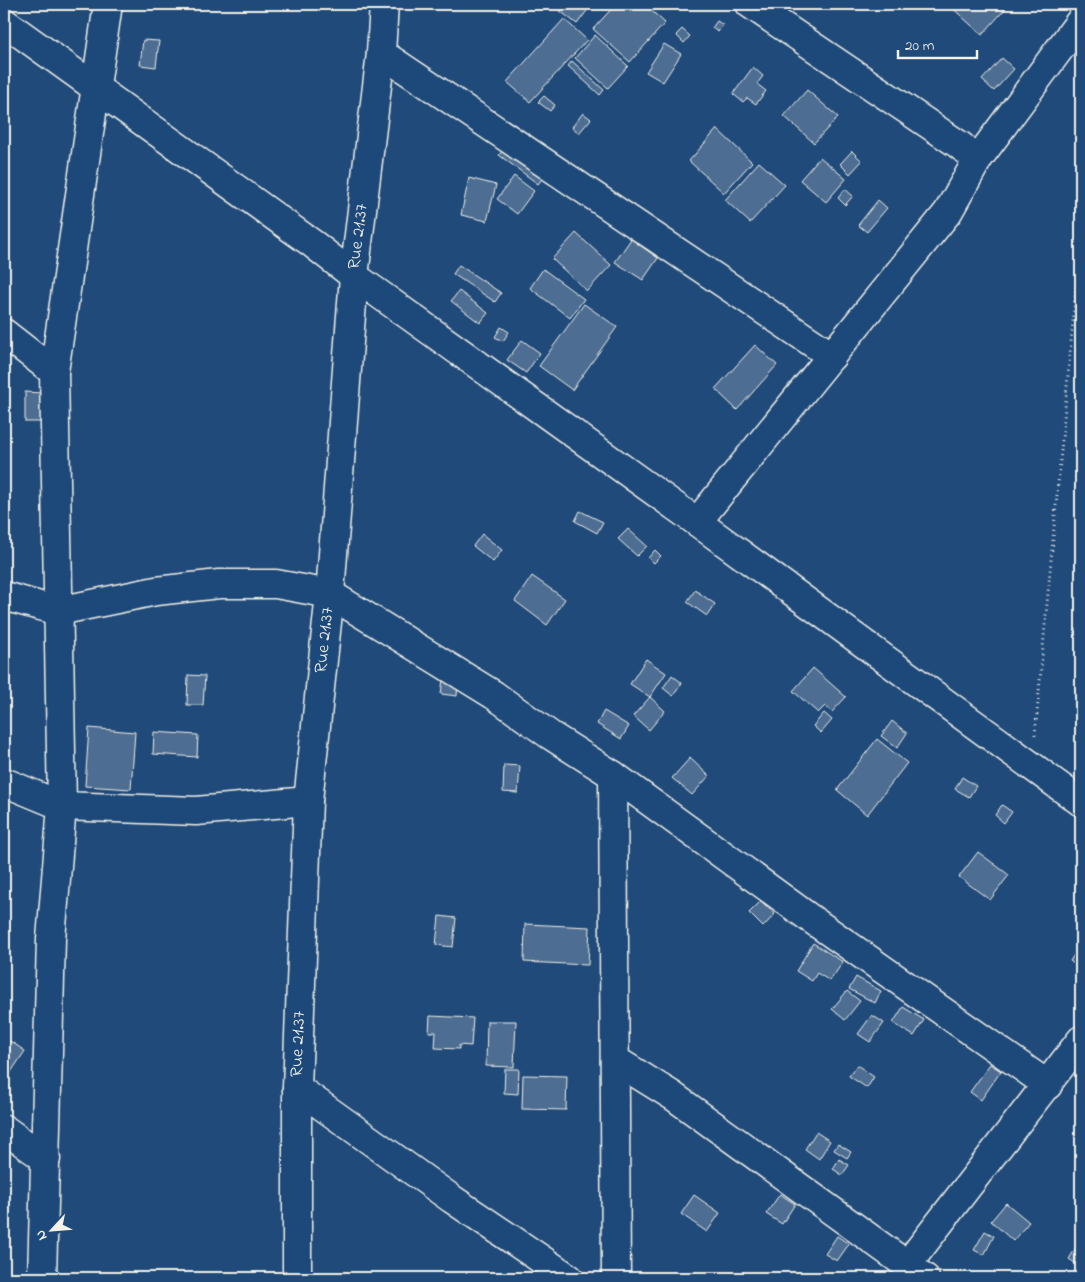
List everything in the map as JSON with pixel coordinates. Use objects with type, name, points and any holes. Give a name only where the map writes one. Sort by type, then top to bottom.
[{"type":"street","points":[[42,1278],[51,939],[62,806],[54,372],[108,4]]},
{"type":"street","name":"Rue 21.37","points":[[297,1278],[297,1088],[308,800],[330,594],[354,276],[381,52],[384,4]]},
{"type":"street","points":[[767,8],[978,159]]},
{"type":"street","points":[[697,522],[948,212],[978,159],[1081,20]]},
{"type":"street","points":[[4,22],[314,244],[354,276],[697,522],[1081,802]]},
{"type":"street","points":[[381,52],[832,356]]},
{"type":"street","points":[[4,333],[54,372]]},
{"type":"street","points":[[4,596],[58,611],[156,591],[219,584],[276,584],[330,594],[494,695],[550,735],[613,774],[811,919],[1048,1085]]},
{"type":"street","points":[[613,774],[616,1278]]},
{"type":"street","points":[[4,782],[62,806],[196,811],[308,800]]},
{"type":"street","points":[[615,1060],[673,1096],[916,1272],[1081,1040]]},
{"type":"street","points":[[297,1088],[569,1278]]},
{"type":"street","points":[[4,1129],[46,1159]]},
{"type":"path","points":[[1039,773],[1034,730],[1081,233]]},
{"type":"building","points":[[551,4],[592,4],[577,24]]},
{"type":"building","points":[[616,4],[644,4],[665,23],[630,62],[593,29]]},
{"type":"building","points":[[948,4],[1001,4],[1006,8],[982,35]]},
{"type":"building","points":[[564,19],[587,40],[530,102],[507,82]]},
{"type":"building","points":[[717,21],[723,25],[718,32],[712,28]]},
{"type":"building","points":[[682,29],[690,36],[684,43],[676,35]]},
{"type":"building","points":[[595,35],[628,66],[608,88],[575,58]]},
{"type":"building","points":[[143,40],[159,41],[156,67],[140,65]]},
{"type":"building","points":[[664,44],[681,54],[663,82],[646,72]]},
{"type":"building","points":[[1002,58],[1014,69],[994,91],[982,80]]},
{"type":"building","points":[[572,61],[604,90],[600,95],[568,66]]},
{"type":"building","points":[[753,67],[763,76],[757,84],[766,91],[756,104],[747,98],[743,102],[733,94]]},
{"type":"building","points":[[807,90],[838,117],[814,143],[784,116]]},
{"type":"building","points":[[544,96],[555,105],[550,111],[538,102]]},
{"type":"building","points":[[583,113],[591,119],[579,133],[572,127]]},
{"type":"building","points":[[717,129],[752,162],[724,193],[689,161]]},
{"type":"building","points":[[510,141],[549,170],[538,184],[499,155]]},
{"type":"building","points":[[852,151],[862,161],[850,174],[840,164]]},
{"type":"building","points":[[820,157],[846,179],[826,202],[800,180]]},
{"type":"building","points":[[759,162],[785,185],[750,223],[725,200]]},
{"type":"building","points":[[514,176],[534,191],[517,214],[497,199]]},
{"type":"building","points":[[469,178],[496,185],[487,221],[461,215]]},
{"type":"building","points":[[845,189],[853,196],[845,205],[838,198]]},
{"type":"building","points":[[878,200],[887,208],[867,232],[858,225]]},
{"type":"building","points":[[576,233],[611,265],[587,291],[552,259]]},
{"type":"building","points":[[631,239],[658,258],[643,280],[615,262]]},
{"type":"building","points":[[459,265],[501,293],[495,302],[453,274]]},
{"type":"building","points":[[543,269],[584,299],[570,318],[530,288]]},
{"type":"building","points":[[459,291],[488,313],[480,323],[451,301]]},
{"type":"building","points":[[584,304],[617,327],[572,390],[539,366]]},
{"type":"building","points":[[501,327],[509,332],[503,341],[495,337]]},
{"type":"building","points":[[522,340],[540,353],[526,373],[507,360]]},
{"type":"building","points":[[755,345],[777,365],[737,410],[715,389]]},
{"type":"building","points":[[25,392],[42,393],[41,422],[25,422]]},
{"type":"building","points":[[580,511],[603,522],[597,533],[575,521]]},
{"type":"building","points":[[628,529],[647,546],[637,556],[618,539]]},
{"type":"building","points":[[482,534],[502,550],[493,562],[473,546]]},
{"type":"building","points":[[655,550],[661,556],[654,563],[648,558]]},
{"type":"building","points":[[532,576],[565,599],[547,625],[515,601]]},
{"type":"building","points":[[695,590],[715,604],[707,616],[687,602]]},
{"type":"building","points":[[646,659],[666,673],[650,697],[630,684]]},
{"type":"building","points":[[813,668],[846,697],[832,712],[825,706],[818,713],[793,691]]},
{"type":"building","points":[[188,675],[205,676],[203,705],[187,705]]},
{"type":"building","points":[[672,675],[682,683],[673,696],[663,688]]},
{"type":"building","points":[[443,679],[458,681],[457,696],[441,694]]},
{"type":"building","points":[[650,697],[665,711],[649,730],[633,716]]},
{"type":"building","points":[[604,711],[629,726],[621,739],[597,724]]},
{"type":"building","points":[[824,713],[832,720],[821,733],[813,726]]},
{"type":"building","points":[[892,721],[907,733],[897,748],[881,736]]},
{"type":"building","points":[[89,728],[135,732],[131,789],[85,786]]},
{"type":"building","points":[[154,732],[198,735],[197,757],[153,754]]},
{"type":"building","points":[[877,739],[907,763],[867,815],[837,790]]},
{"type":"building","points":[[690,758],[709,776],[692,795],[672,778]]},
{"type":"building","points":[[504,765],[520,766],[518,793],[503,792]]},
{"type":"building","points":[[962,777],[976,786],[969,797],[955,789]]},
{"type":"building","points":[[1002,805],[1012,812],[1004,823],[995,815]]},
{"type":"building","points":[[978,852],[1009,875],[990,900],[959,877]]},
{"type":"building","points":[[761,901],[775,914],[763,927],[749,913]]},
{"type":"building","points":[[439,916],[456,918],[453,947],[436,945]]},
{"type":"building","points":[[525,924],[590,927],[588,965],[524,962]]},
{"type":"building","points":[[813,943],[843,962],[830,981],[817,973],[812,981],[796,971]]},
{"type":"building","points":[[1081,944],[1081,969],[1070,961]]},
{"type":"building","points":[[856,977],[881,991],[875,1003],[849,989]]},
{"type":"building","points":[[847,991],[860,1001],[845,1020],[832,1009]]},
{"type":"building","points":[[903,1007],[924,1020],[914,1036],[893,1023]]},
{"type":"building","points":[[872,1015],[884,1023],[870,1042],[858,1034]]},
{"type":"building","points":[[430,1016],[473,1018],[471,1046],[459,1045],[459,1049],[435,1048],[436,1032],[429,1032]]},
{"type":"building","points":[[487,1021],[516,1021],[514,1067],[486,1066]]},
{"type":"building","points":[[4,1037],[25,1051],[5,1081],[4,1080]]},
{"type":"building","points":[[990,1064],[1001,1071],[981,1100],[970,1092]]},
{"type":"building","points":[[857,1065],[874,1077],[867,1088],[849,1076]]},
{"type":"building","points":[[505,1069],[519,1069],[518,1094],[504,1093]]},
{"type":"building","points":[[523,1075],[567,1076],[566,1110],[522,1109]]},
{"type":"building","points":[[816,1132],[830,1141],[819,1159],[805,1149]]},
{"type":"building","points":[[838,1144],[851,1152],[847,1158],[834,1150]]},
{"type":"building","points":[[839,1159],[849,1165],[842,1175],[833,1169]]},
{"type":"building","points":[[780,1194],[795,1204],[782,1224],[766,1214]]},
{"type":"building","points":[[694,1195],[720,1213],[707,1232],[681,1214]]},
{"type":"building","points":[[1006,1203],[1029,1222],[1013,1241],[991,1221]]},
{"type":"building","points":[[985,1231],[994,1236],[984,1255],[974,1250]]},
{"type":"building","points":[[837,1236],[849,1244],[837,1261],[825,1254]]},
{"type":"building","points":[[1081,1240],[1081,1267],[1069,1259]]}]
